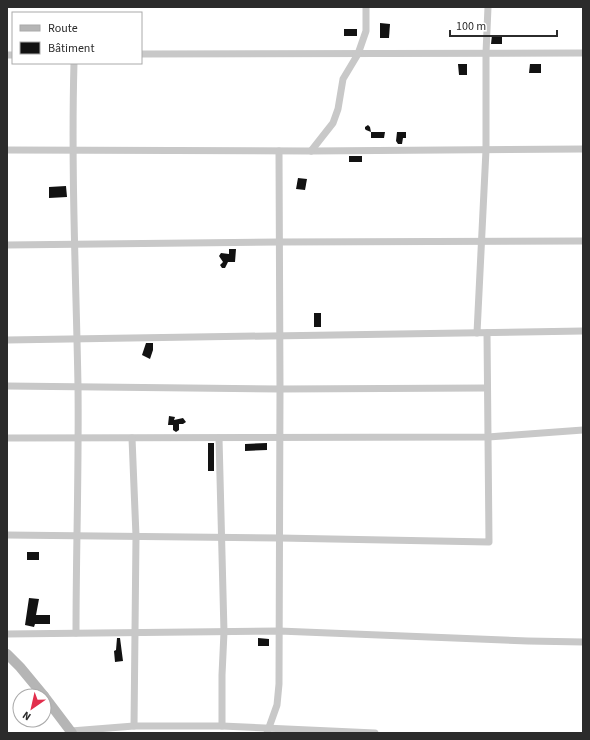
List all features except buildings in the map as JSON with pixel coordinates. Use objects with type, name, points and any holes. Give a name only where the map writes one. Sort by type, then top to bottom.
[{"type":"main road","points":[[7,654],[37,688]]},
{"type":"main road","points":[[52,706],[72,732]]},
{"type":"street","points":[[311,151],[333,122],[338,109],[343,79],[358,54],[366,31],[366,7]]},
{"type":"street","points":[[477,333],[486,150],[486,54],[488,7]]},
{"type":"street","points":[[142,54],[583,53]]},
{"type":"street","points":[[74,64],[72,150],[78,387],[76,633]]},
{"type":"street","points":[[7,150],[311,151],[583,149]]},
{"type":"street","points":[[269,730],[278,705],[280,389],[278,151]]},
{"type":"street","points":[[7,245],[583,241]]},
{"type":"street","points":[[7,340],[583,331]]},
{"type":"street","points":[[7,535],[489,542],[487,333]]},
{"type":"street","points":[[7,386],[280,389],[487,388]]},
{"type":"street","points":[[7,438],[488,437],[583,430]]},
{"type":"street","points":[[132,438],[136,536],[134,726]]},
{"type":"street","points":[[219,438],[224,632],[222,726]]},
{"type":"street","points":[[7,634],[279,631],[583,642]]},
{"type":"street","points":[[72,732],[134,726],[222,726],[269,730],[374,733]]}]
